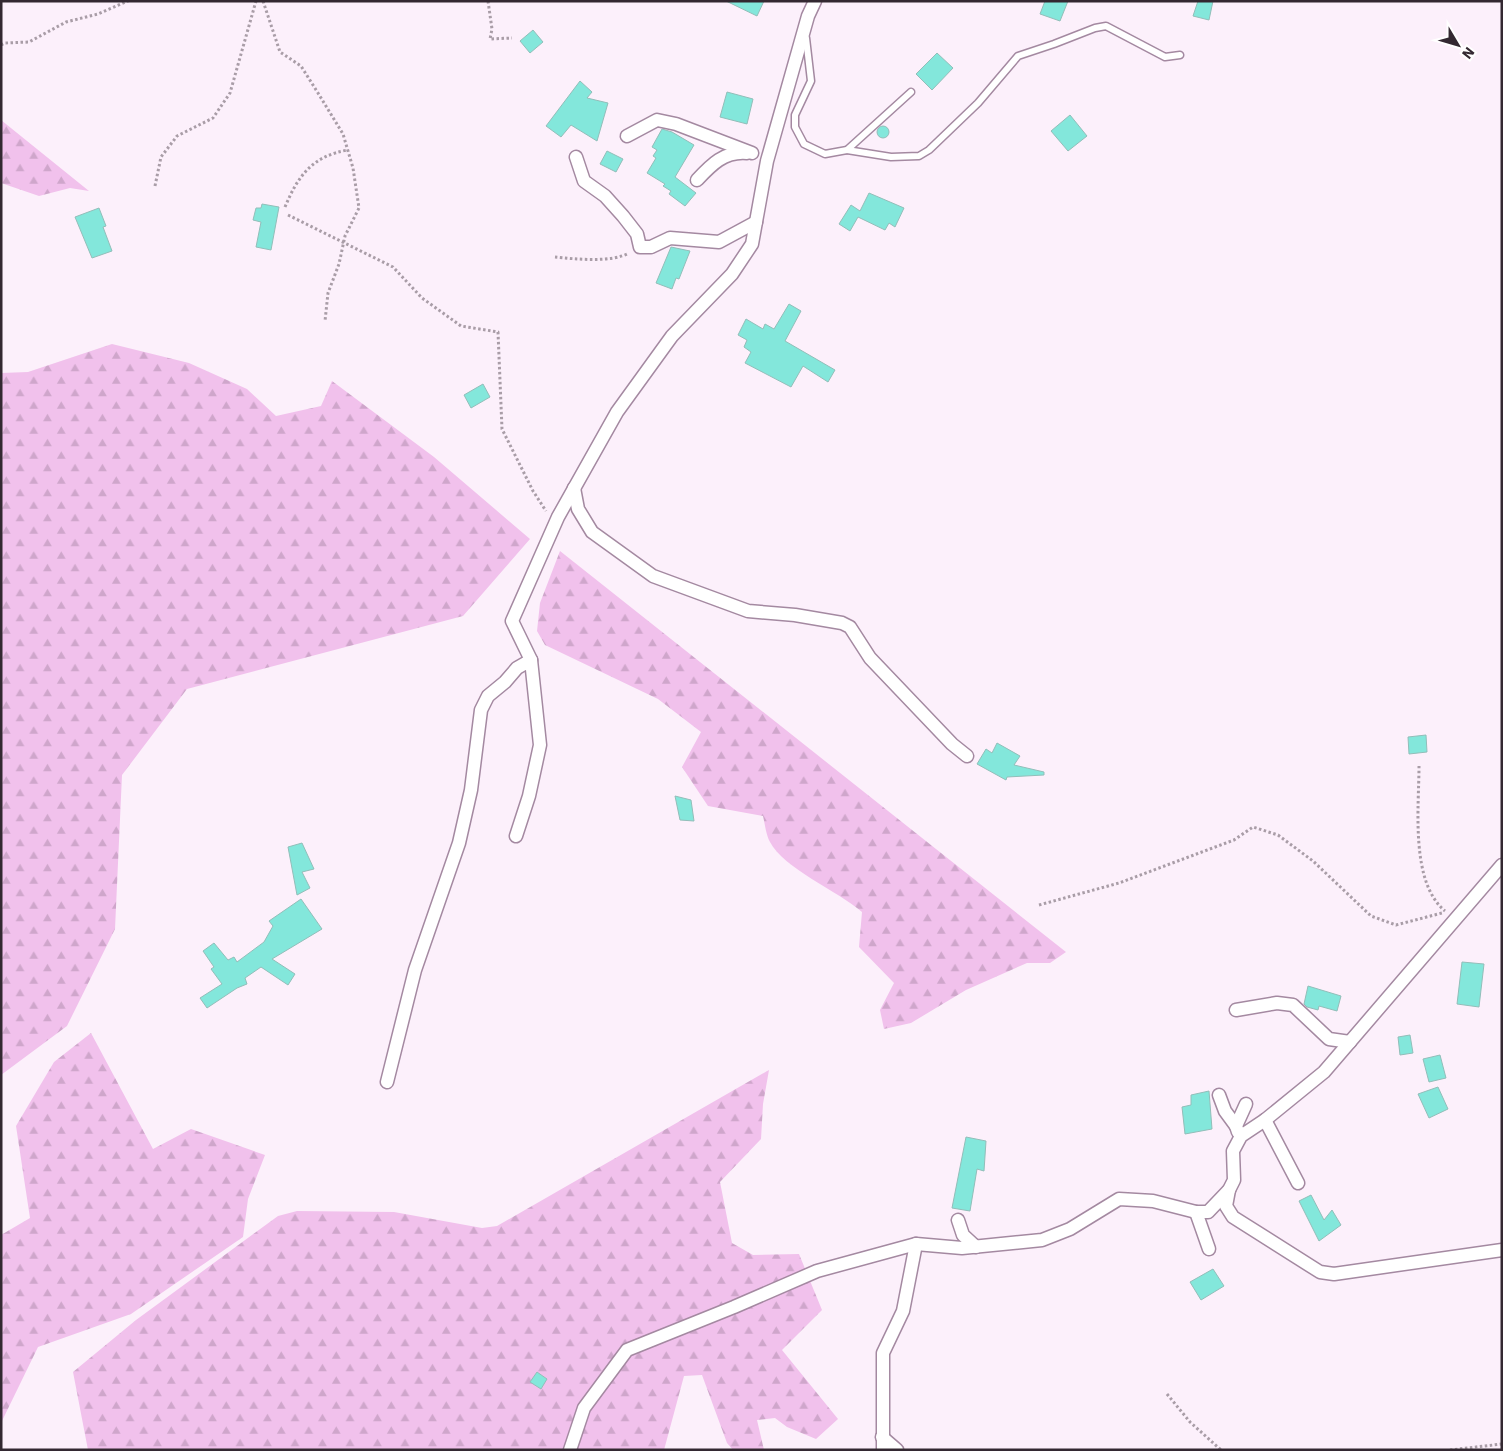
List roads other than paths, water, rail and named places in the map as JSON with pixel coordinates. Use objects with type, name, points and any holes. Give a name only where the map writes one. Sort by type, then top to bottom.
[{"type":"street","points":[[516,836],[529,796],[540,746],[531,660],[512,621],[567,501],[617,412],[672,336],[732,274],[752,244],[769,156],[806,22],[815,1]]},
{"type":"street","points":[[627,136],[657,120],[676,124],[752,153]]},
{"type":"street","points":[[697,180],[716,160],[736,152],[769,156]]},
{"type":"street","points":[[576,157],[584,180],[605,196],[623,216],[637,234],[640,247],[651,247],[670,238],[719,242],[756,222]]},
{"type":"street","points":[[574,488],[578,509],[592,532],[653,576],[748,611],[842,623],[850,628],[870,658],[946,738],[967,756]]},
{"type":"street","points":[[387,1082],[415,970],[459,843],[471,790],[481,710],[488,696],[505,682],[517,668],[531,660]]},
{"type":"street","points":[[1238,1131],[1265,1120],[1324,1072],[1502,865]]},
{"type":"street","points":[[1236,1010],[1278,1003],[1293,1005],[1329,1039],[1350,1042]]},
{"type":"street","points":[[1219,1096],[1225,1111],[1238,1131]]},
{"type":"street","points":[[1246,1104],[1233,1152],[1234,1180],[1229,1190],[1226,1206],[1232,1217],[1320,1272],[1334,1274],[1502,1250]]},
{"type":"street","points":[[1265,1120],[1298,1183]]},
{"type":"street","points":[[570,1450],[584,1408],[627,1350],[817,1271],[916,1244],[962,1248],[1042,1240],[1070,1229],[1119,1198],[1152,1201],[1196,1212],[1208,1212],[1229,1190]]},
{"type":"street","points":[[1196,1212],[1209,1249]]},
{"type":"street","points":[[958,1220],[963,1234],[976,1247]]},
{"type":"street","points":[[897,1450],[882,1444],[884,1353],[904,1311],[916,1244]]},
{"type":"lane","points":[[806,22],[806,49],[811,80],[795,115],[795,127],[804,144],[825,154],[847,150],[891,156],[919,156],[929,150],[978,103],[1018,56],[1095,28],[1106,26],[1165,57],[1180,55]]},
{"type":"lane","points":[[847,150],[911,92]]}]
